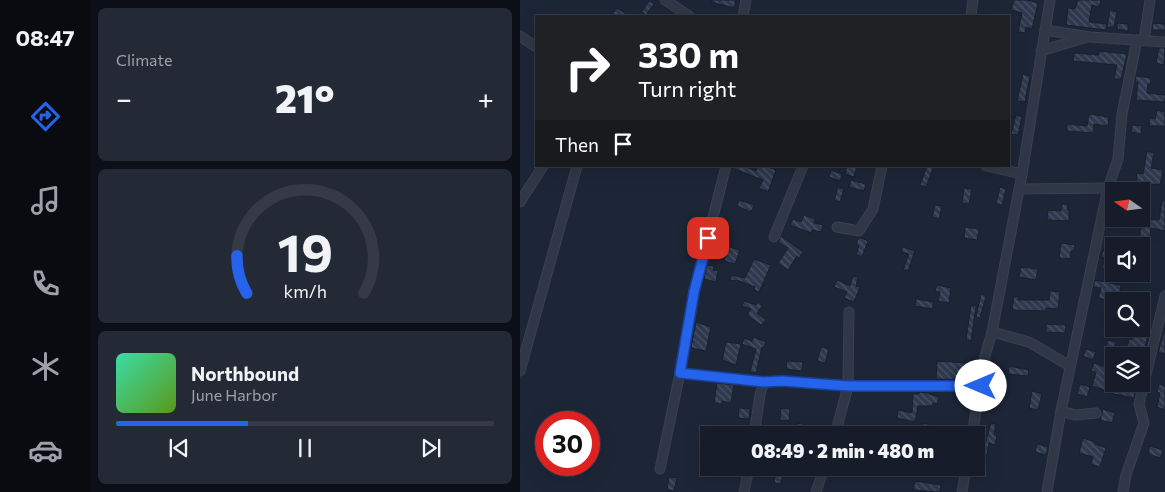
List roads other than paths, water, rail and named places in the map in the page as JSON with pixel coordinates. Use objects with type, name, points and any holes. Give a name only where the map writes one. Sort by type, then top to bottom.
[{"type":"street","points":[[665,0],[687,15]]},
{"type":"street","points":[[743,15],[746,0]]},
{"type":"street","points":[[970,15],[973,0]]},
{"type":"street","points":[[974,426],[985,356],[992,332],[1022,174],[1050,0]]},
{"type":"street","points":[[1110,182],[1118,159],[1122,114],[1150,0]]},
{"type":"street","points":[[1045,30],[1090,37],[1165,42]]},
{"type":"street","points":[[520,36],[535,46]]},
{"type":"street","points":[[1042,52],[1090,37]]},
{"type":"street","points":[[520,202],[542,167]]},
{"type":"street","points":[[520,371],[577,167]]},
{"type":"street","points":[[660,469],[680,373],[694,292],[726,167]]},
{"type":"street","points":[[774,237],[803,167]]},
{"type":"street","points":[[837,227],[859,231],[873,209],[882,167]]},
{"type":"street","points":[[990,167],[1022,174]]},
{"type":"street","points":[[1019,189],[1105,188]]},
{"type":"street","points":[[1047,492],[1061,410],[1105,202]]},
{"type":"street","points":[[1123,492],[1126,475],[1144,423],[1139,404],[1165,296]]},
{"type":"street","points":[[837,426],[848,386],[848,312]]},
{"type":"street","points":[[992,332],[1029,342],[1070,366]]},
{"type":"street","points":[[680,373],[764,382],[782,381],[848,386],[981,386]]},
{"type":"street","points":[[755,426],[764,382]]},
{"type":"street","points":[[1061,410],[1075,415],[1096,413]]},
{"type":"street","points":[[744,492],[747,476]]},
{"type":"street","points":[[816,492],[821,476]]},
{"type":"street","points":[[962,492],[965,476]]}]
